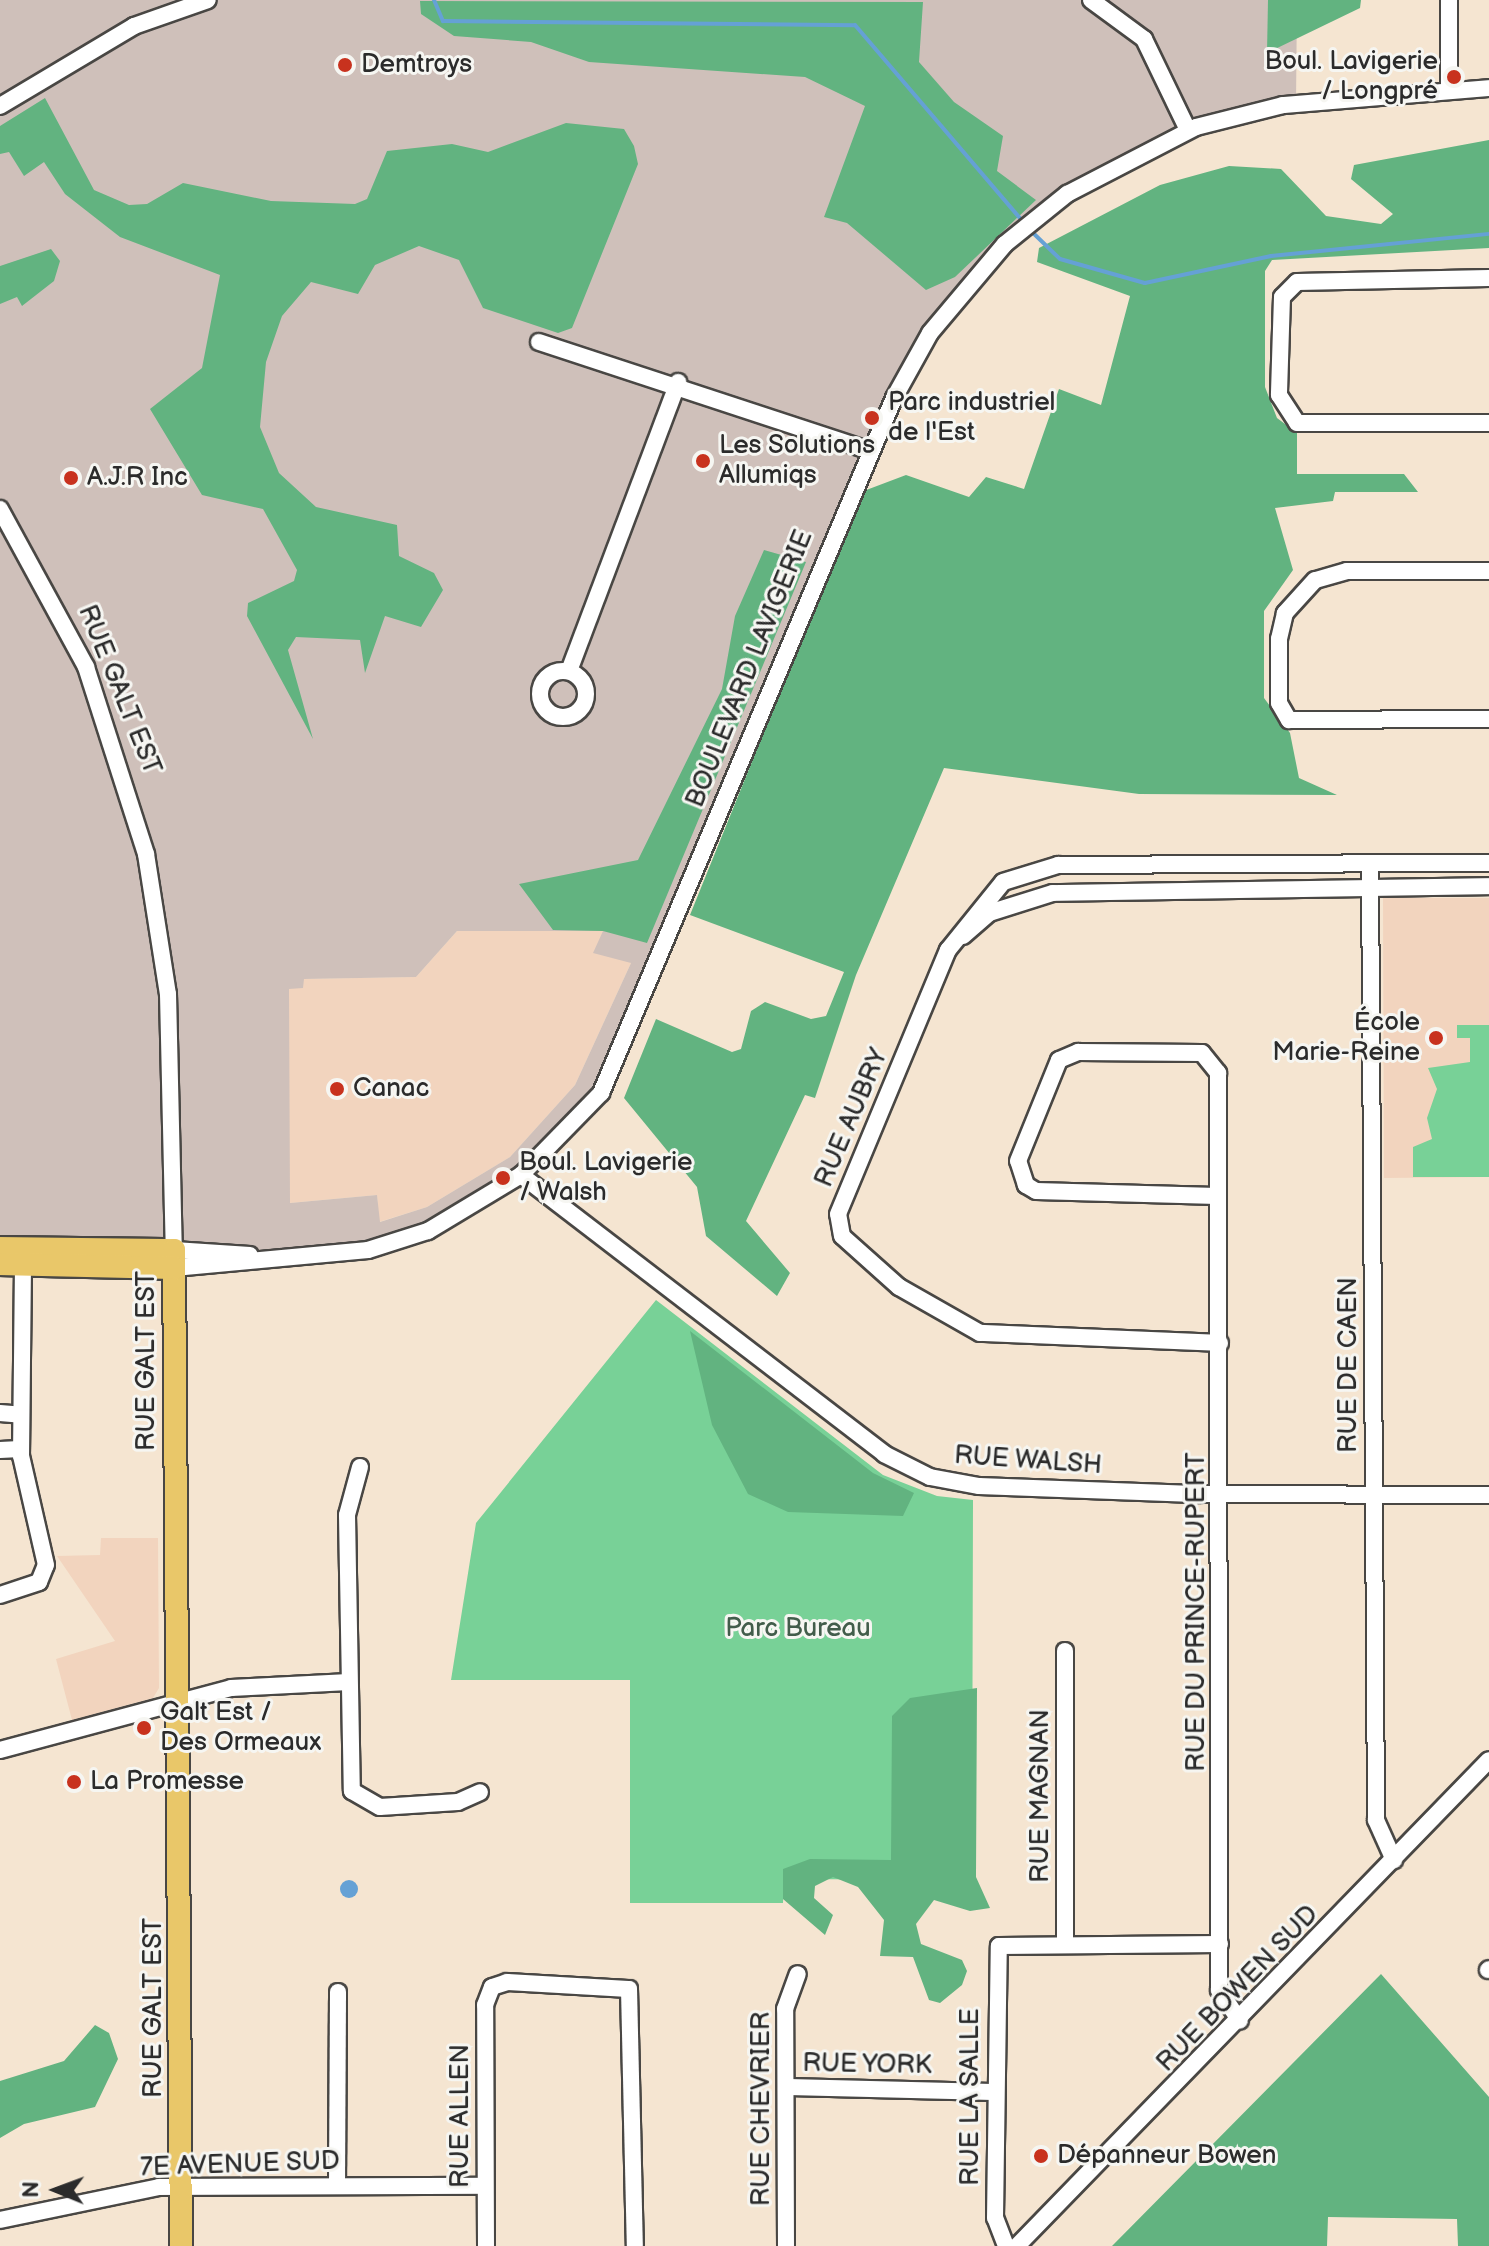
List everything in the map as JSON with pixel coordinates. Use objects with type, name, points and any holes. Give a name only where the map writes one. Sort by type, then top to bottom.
[{"type":"main road","name":"BOULEVARD LAVIGERIE","points":[[0,1248],[23,1256],[174,1259]]},
{"type":"main road","name":"BOULEVARD LAVIGERIE","points":[[0,1264],[23,1256]]},
{"type":"main road","name":"RUE GALT EST","points":[[174,1259],[181,2246]]},
{"type":"street","points":[[0,106],[134,26],[208,0]]},
{"type":"street","points":[[1091,0],[1144,39],[1188,130]]},
{"type":"street","points":[[1449,0],[1449,91]]},
{"type":"street","name":"BOULEVARD LAVIGERIE","points":[[174,1259],[279,1258],[397,1242],[521,1175],[573,1127],[620,1063],[870,451],[930,333],[1005,244],[1067,194],[1188,130],[1283,105],[1489,88]]},
{"type":"street","points":[[1489,278],[1297,282],[1282,297],[1279,395],[1297,423],[1489,423]]},
{"type":"street","points":[[539,342],[678,382],[870,451]]},
{"type":"street","points":[[569,671],[678,382]]},
{"type":"street","name":"RUE GALT EST","points":[[0,509],[86,667],[146,854],[168,994],[174,1259]]},
{"type":"street","points":[[1489,571],[1347,571],[1315,580],[1285,613],[1279,639],[1283,715],[1489,719]]},
{"type":"street","name":"RUE AUBRY","points":[[1220,1343],[980,1333],[899,1287],[842,1236],[838,1214],[948,950],[1003,882],[1058,865],[1489,863]]},
{"type":"street","name":"RUE DE CAEN","points":[[1370,864],[1376,1820],[1394,1860]]},
{"type":"street","name":"RUE AUBRY","points":[[948,950],[989,913],[1053,893],[1489,886]]},
{"type":"street","name":"RUE DU PRINCE-RUPERT","points":[[1217,1196],[1036,1191],[1026,1185],[1018,1161],[1059,1060],[1078,1052],[1202,1053],[1214,1062],[1217,1196],[1220,1343],[1222,1494],[1221,2000],[1240,2021]]},
{"type":"street","name":"RUE WALSH","points":[[521,1175],[910,1470],[979,1486],[1222,1494],[1489,1495]]},
{"type":"street","points":[[0,1595],[45,1575],[20,1449],[23,1256]]},
{"type":"street","points":[[0,1413],[21,1415]]},
{"type":"street","points":[[0,1450],[20,1449]]},
{"type":"street","points":[[360,1467],[347,1515],[349,1780],[356,1797],[380,1807],[458,1802],[480,1792]]},
{"type":"street","name":"RUE MAGNAN","points":[[1065,1651],[1065,1942]]},
{"type":"street","points":[[0,1750],[247,1685],[349,1682]]},
{"type":"street","name":"RUE BOWEN SUD","points":[[1017,2246],[1240,2021],[1489,1760]]},
{"type":"street","points":[[1065,1942],[1220,1944]]},
{"type":"street","name":"RUE LA SALLE","points":[[1006,2246],[995,2218],[999,1946],[1065,1942]]},
{"type":"street","name":"RUE CHEVRIER","points":[[786,2246],[785,2009],[798,1974]]},
{"type":"street","name":"RUE ALLEN","points":[[486,2246],[485,2005],[492,1987],[617,1983],[629,1989],[635,2246]]},
{"type":"street","points":[[337,2186],[338,1992]]},
{"type":"street","name":"RUE YORK","points":[[786,2087],[995,2092]]},
{"type":"street","name":"7E AVENUE SUD","points":[[0,2220],[181,2186],[485,2186]]},
{"type":"shaded area","points":[[0,0],[1297,0],[1296,104],[1219,120],[1049,207],[930,333],[632,1035],[558,1143],[397,1242],[205,1259],[0,1258]],"holes":[[[457,931],[603,931],[593,953],[631,963],[575,1085],[510,1157],[427,1207],[380,1222],[377,1195],[290,1203],[289,989],[303,988],[304,979],[416,977]]]},
{"type":"shaded area","name":"École Marie-Reine","points":[[1383,898],[1489,898],[1489,1177],[1384,1178]]},
{"type":"shaded area","name":"Canac","points":[[457,931],[603,931],[631,963],[575,1085],[510,1157],[427,1207],[379,1222],[377,1195],[289,1203],[289,988],[303,988],[303,979],[416,977]]},
{"type":"shaded area","points":[[101,1538],[158,1538],[159,1688],[153,1698],[72,1720],[56,1659],[115,1641],[57,1556],[100,1555]]},
{"type":"green space","points":[[1268,0],[1361,0],[1360,8],[1267,53]]},
{"type":"green space","points":[[420,1],[923,2],[919,62],[954,102],[1003,136],[997,171],[1036,200],[955,277],[926,290],[847,223],[824,217],[865,106],[805,77],[589,62],[531,42],[454,36],[421,14]]},
{"type":"green space","points":[[45,98],[94,190],[129,205],[147,204],[183,183],[271,201],[355,204],[367,199],[387,151],[452,144],[488,152],[566,123],[624,129],[634,146],[638,164],[572,328],[558,333],[483,308],[459,260],[419,246],[375,265],[358,294],[311,282],[282,316],[266,362],[260,427],[279,473],[316,507],[397,525],[399,556],[434,573],[443,590],[421,627],[385,616],[365,673],[360,640],[296,637],[288,650],[313,739],[247,616],[248,603],[294,581],[297,570],[263,509],[202,495],[150,409],[202,368],[220,275],[120,237],[65,194],[44,162],[24,176],[9,152],[0,154],[0,126]]},
{"type":"green space","points":[[1489,140],[1489,248],[1272,260],[1265,271],[1265,387],[1277,418],[1297,433],[1297,474],[1404,474],[1418,492],[1335,492],[1333,501],[1275,508],[1293,570],[1264,611],[1264,698],[1290,733],[1299,778],[1337,795],[1139,794],[944,768],[856,975],[815,1098],[805,1095],[746,1221],[790,1273],[777,1296],[706,1236],[697,1187],[624,1098],[656,1019],[732,1052],[741,1049],[751,1011],[765,1002],[811,1019],[826,1016],[844,972],[690,915],[861,492],[906,475],[969,497],[986,477],[1024,489],[1059,389],[1101,405],[1130,296],[1037,262],[1039,248],[1160,185],[1229,166],[1281,169],[1326,216],[1381,224],[1393,214],[1351,179],[1354,165]]},
{"type":"green space","points":[[51,249],[60,261],[54,281],[22,306],[17,297],[0,304],[0,266]]},
{"type":"green space","points":[[764,550],[806,562],[647,943],[603,931],[553,930],[519,884],[638,860],[722,689],[735,616]]},
{"type":"green space","points":[[1457,1025],[1489,1025],[1489,1177],[1413,1177],[1413,1147],[1432,1139],[1427,1118],[1437,1089],[1428,1068],[1470,1062],[1470,1038],[1457,1038]]},
{"type":"green space","name":"Parc Bureau","points":[[656,1300],[883,1475],[937,1496],[973,1500],[972,1880],[784,1879],[783,1903],[630,1903],[630,1680],[451,1680],[476,1523]]},
{"type":"green space","points":[[690,1331],[873,1473],[914,1493],[903,1516],[788,1512],[748,1494],[712,1425]]},
{"type":"green space","points":[[977,1688],[976,1877],[990,1908],[970,1911],[934,1900],[916,1924],[921,1944],[962,1960],[967,1971],[962,1985],[940,2003],[929,2000],[913,1957],[880,1956],[884,1920],[858,1887],[833,1877],[815,1886],[814,1898],[833,1915],[825,1935],[783,1899],[783,1869],[810,1859],[891,1860],[892,1716],[910,1698]]},
{"type":"green space","points":[[1381,1974],[1489,2097],[1489,2246],[1458,2246],[1457,2219],[1328,2217],[1327,2246],[1112,2246]]},
{"type":"green space","points":[[95,2025],[109,2033],[118,2059],[95,2107],[24,2124],[0,2138],[0,2081],[64,2061]]},
{"type":"water","points":[[349,1880],[358,1889],[349,1898],[340,1889]]},
{"type":"waterway","points":[[434,0],[443,21],[855,25],[1023,222]]},
{"type":"waterway","points":[[1029,229],[1060,259],[1145,283],[1271,256],[1489,234]]},
{"type":"place","name":"Demtroys","points":[[345,65]]},
{"type":"place","name":"Boul. Lavigerie / Longpré","points":[[1454,77]]},
{"type":"place","name":"Parc industriel de l'Est","points":[[872,418]]},
{"type":"place","name":"Les Solutions Allumiqs","points":[[703,461]]},
{"type":"place","name":"A.J.R Inc","points":[[71,478]]},
{"type":"place","name":"École Marie-Reine","points":[[1436,1038]]},
{"type":"place","name":"Canac","points":[[337,1089]]},
{"type":"place","name":"Boul. Lavigerie / Walsh","points":[[503,1178]]},
{"type":"place","name":"Galt Est / Des Ormeaux","points":[[144,1728]]},
{"type":"place","name":"La Promesse","points":[[74,1782]]},
{"type":"place","name":"Dépanneur Bowen","points":[[1041,2156]]}]
